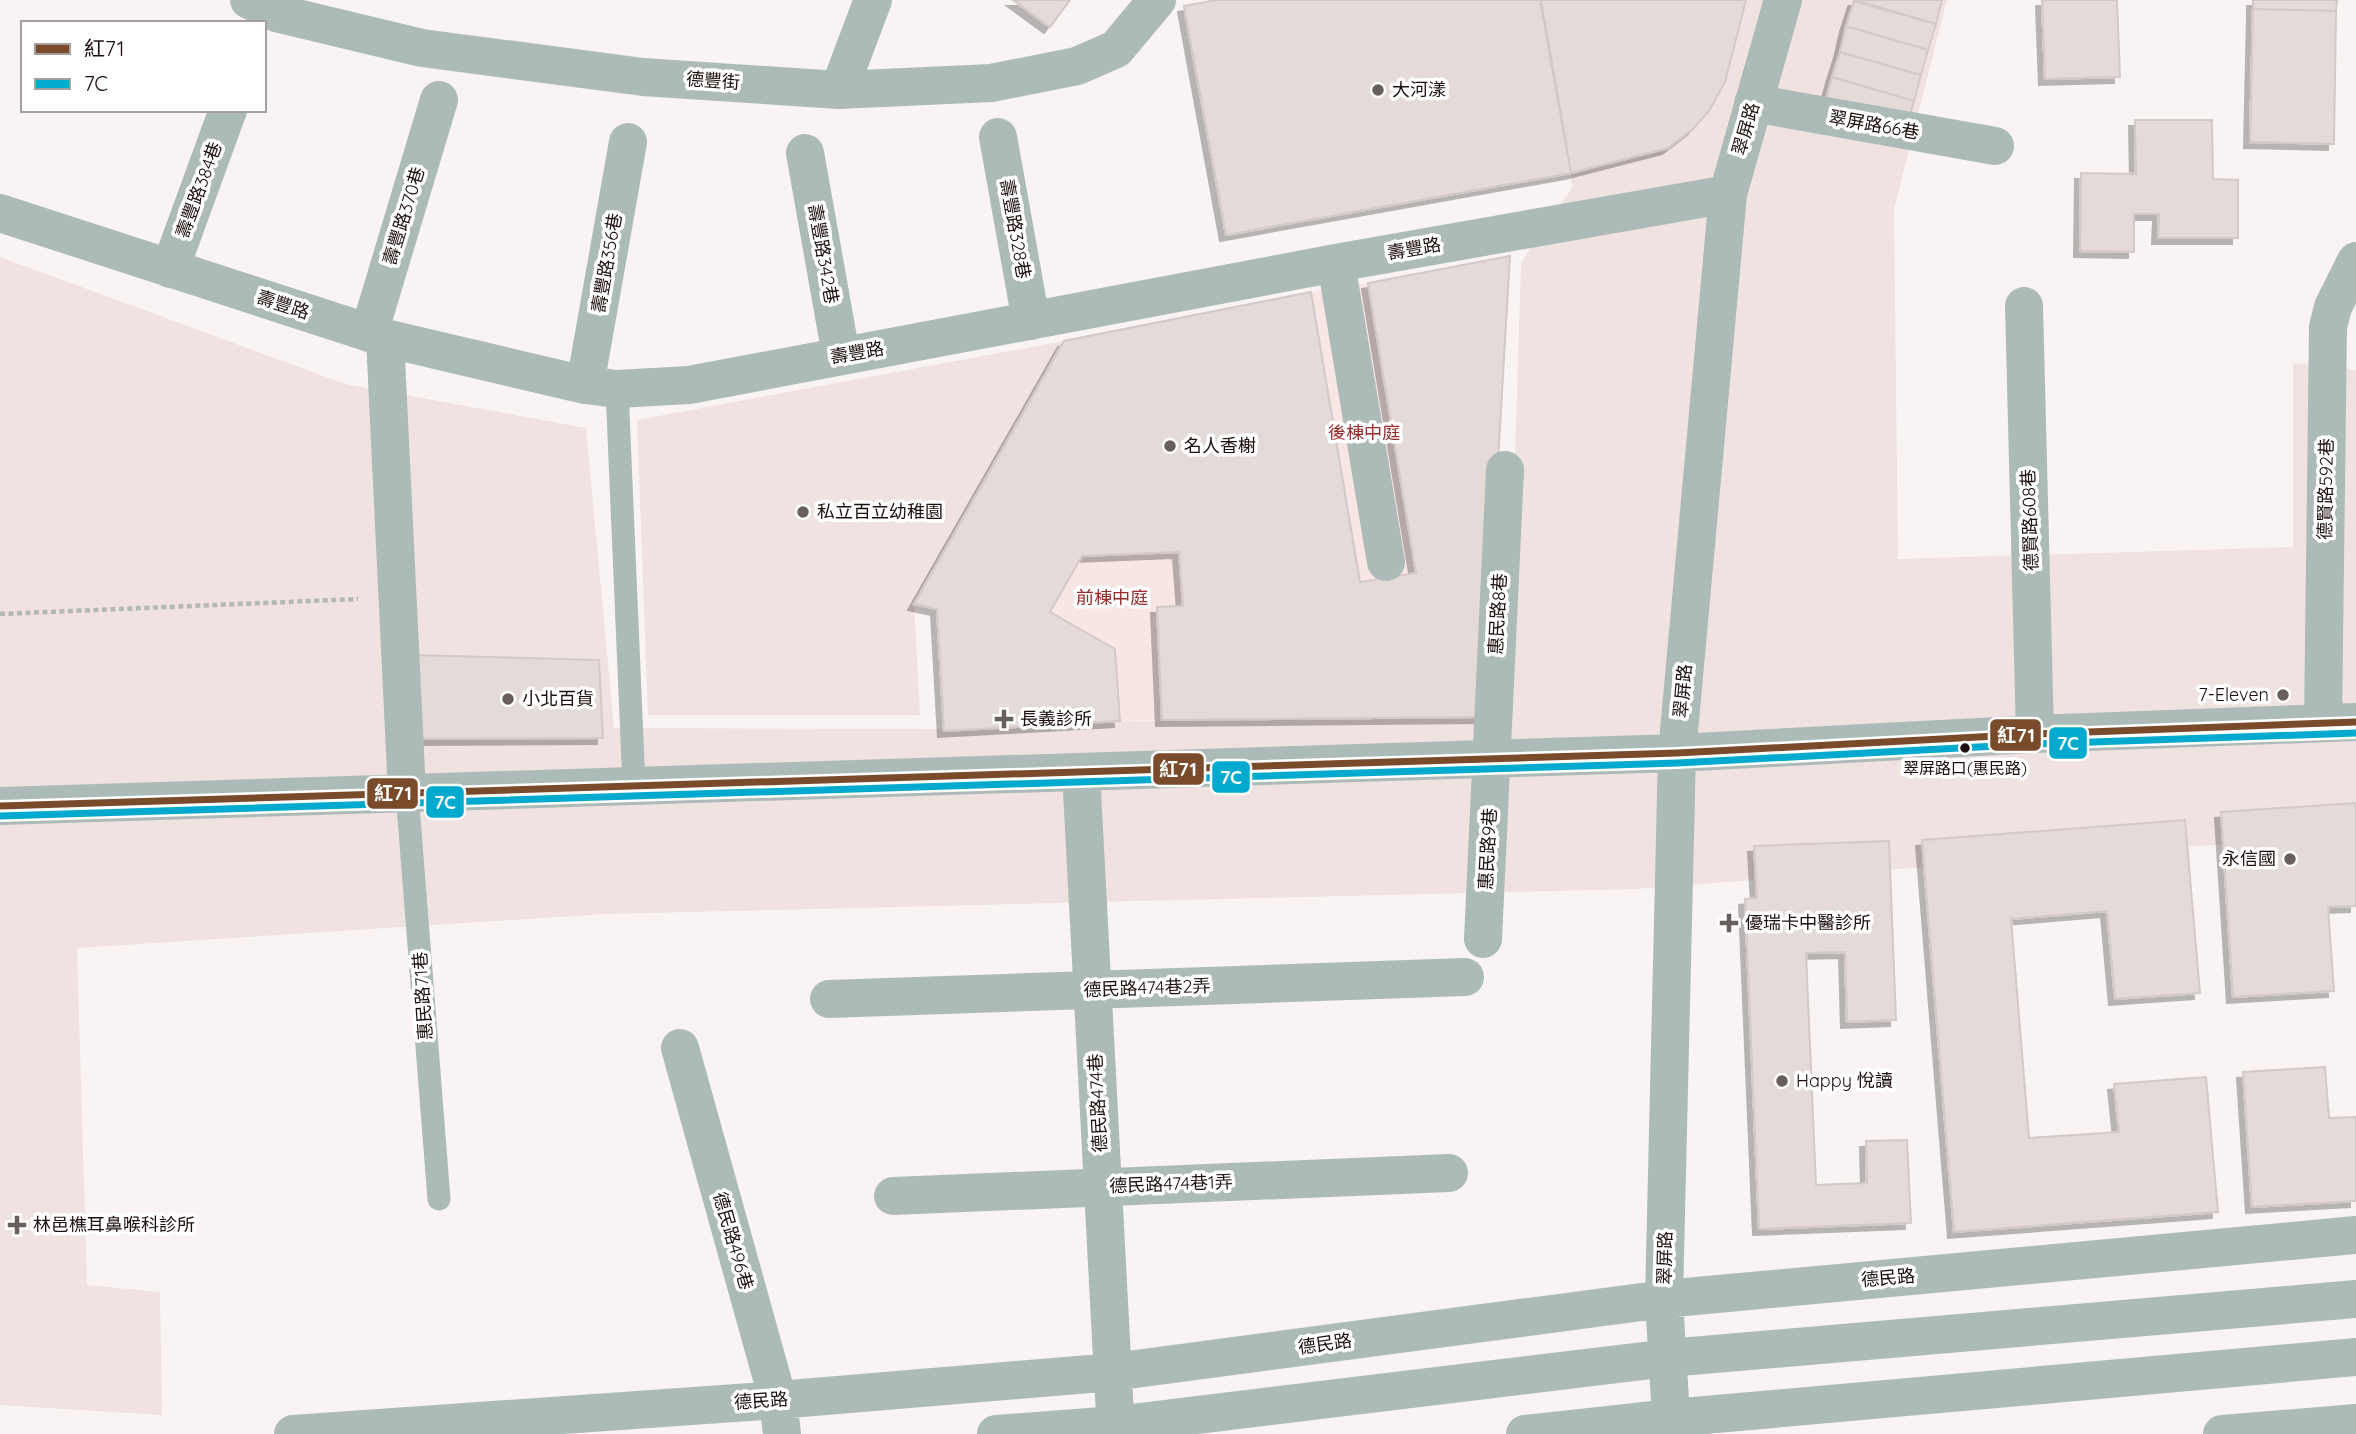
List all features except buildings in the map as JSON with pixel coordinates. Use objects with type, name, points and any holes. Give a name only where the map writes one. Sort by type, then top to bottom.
[{"type":"street","name":"德豐街","points":[[249,0],[276,13],[422,48],[643,77],[839,90],[991,83],[1077,66],[1116,49],[1157,0]]},
{"type":"street","points":[[839,90],[873,0]]},
{"type":"street","name":"翠屏路","points":[[1672,1426],[1664,1299],[1677,752],[1728,194],[1783,0]]},
{"type":"street","name":"壽豐路370巷","points":[[407,793],[397,597],[377,335],[439,100]]},
{"type":"street","name":"翠屏路66巷","points":[[1753,103],[1995,146]]},
{"type":"street","name":"壽豐路384巷","points":[[170,269],[227,112]]},
{"type":"street","name":"壽豐路328巷","points":[[998,137],[1031,321]]},
{"type":"street","name":"壽豐路356巷","points":[[601,387],[628,142]]},
{"type":"street","name":"壽豐路342巷","points":[[805,153],[841,355]]},
{"type":"street","name":"壽豐路","points":[[0,213],[377,335],[601,387],[689,385],[1336,263],[1728,194]]},
{"type":"street","name":"德賢路592巷","points":[[2339,722],[2328,327],[2333,307],[2356,261]]},
{"type":"street","points":[[1336,263],[1386,562]]},
{"type":"street","name":"德賢路608巷","points":[[2024,306],[2035,734]]},
{"type":"street","name":"惠民路8巷","points":[[1492,759],[1505,470]]},
{"type":"street","points":[[0,806],[1492,759],[2339,722]]},
{"type":"street","name":"惠民路9巷","points":[[1483,939],[1492,759]]},
{"type":"street","name":"德民路474巷","points":[[1081,772],[1115,1429]]},
{"type":"street","name":"德民路474巷2弄","points":[[829,999],[1465,976]]},
{"type":"street","name":"德民路496巷","points":[[680,1048],[780,1417]]},
{"type":"street","name":"德民路474巷1弄","points":[[893,1196],[1449,1173]]},
{"type":"street","name":"德民路","points":[[293,1434],[780,1417],[1664,1299],[2356,1235]]},
{"type":"street","points":[[996,1434],[1115,1429],[1668,1358],[2356,1299]]},
{"type":"street","points":[[1525,1434],[1672,1426],[2356,1357]]},
{"type":"street","points":[[2222,1434],[2356,1423]]},
{"type":"lane","points":[[601,387],[634,786]]},
{"type":"lane","name":"惠民路71巷","points":[[407,793],[439,1199]]},
{"type":"path","points":[[0,614],[397,597]]},
{"type":"shaded area","points":[[1548,0],[1947,0],[1894,209],[1898,559],[2293,547],[2293,363],[2356,370],[2356,834],[1636,889],[605,914],[77,948],[87,1285],[160,1292],[162,1415],[0,1405],[0,257],[345,384],[586,428],[614,728],[946,729],[1120,721],[1507,718],[1521,263],[1572,188]]},
{"type":"shaded area","name":"私立百立幼稚園","points":[[1064,341],[914,604],[920,715],[648,715],[637,420]]},
{"type":"green space","name":"後棟中庭","points":[[1368,283],[1416,573],[1360,582],[1311,292]]},
{"type":"green space","name":"前棟中庭","points":[[1179,552],[1183,606],[1157,608],[1162,720],[1120,721],[1115,649],[1050,612],[1082,556]]},
{"type":"transit line","name":"紅71","points":[[0,806],[1677,753],[2035,734],[2356,722]]},
{"type":"transit line","name":"7C","points":[[0,816],[1677,763],[2035,744],[2356,733]]},
{"type":"place","name":"大河漾","points":[[1378,90]]},
{"type":"place","name":"名人香榭","points":[[1170,446]]},
{"type":"place","name":"私立百立幼稚園","points":[[803,512]]},
{"type":"place","name":"7-Eleven","points":[[2283,695]]},
{"type":"place","name":"小北百貨","points":[[508,699]]},
{"type":"place","name":"長義診所","points":[[1004,719]]},
{"type":"place","name":"翠屏路口(惠民路)","points":[[1965,748]]},
{"type":"place","name":"永信國","points":[[2290,859]]},
{"type":"place","name":"優瑞卡中醫診所","points":[[1729,923]]},
{"type":"place","name":"Happy 悅讀","points":[[1782,1081]]},
{"type":"place","name":"林邑樵耳鼻喉科診所","points":[[17,1225]]}]
